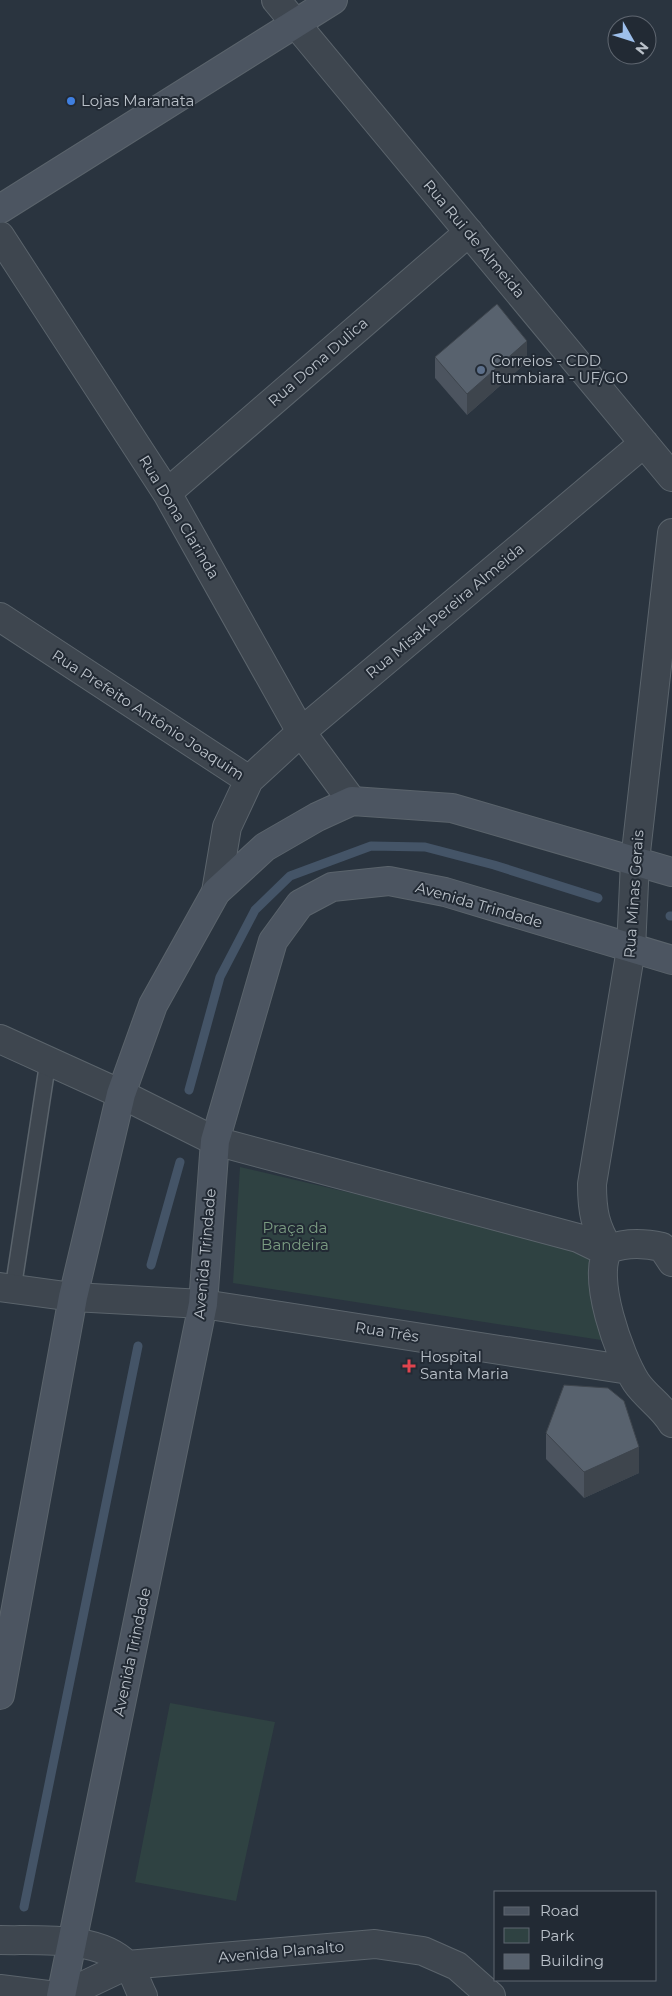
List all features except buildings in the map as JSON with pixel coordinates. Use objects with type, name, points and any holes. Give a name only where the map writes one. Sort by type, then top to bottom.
[{"type":"main road","points":[[0,209],[333,0]]},
{"type":"main road","points":[[0,1695],[74,1297],[120,1094],[153,1005],[216,892],[265,847],[317,817],[352,802],[452,808],[672,872]]},
{"type":"main road","name":"Avenida Trindade","points":[[62,1996],[204,1304],[215,1141],[273,941],[300,904],[332,887],[388,881],[445,892],[672,960]]},
{"type":"street","name":"Rua Rui de Almeida","points":[[276,0],[672,477]]},
{"type":"street","name":"Rua Dona Dulica","points":[[167,493],[469,232]]},
{"type":"street","name":"Rua Dona Clarinda","points":[[0,236],[167,493],[301,732],[352,802]]},
{"type":"street","name":"Rua Misak Pereira Almeida","points":[[249,780],[301,732],[644,443]]},
{"type":"street","name":"Rua Minas Gerais","points":[[608,1251],[598,1232],[592,1206],[592,1184],[631,949],[635,861],[672,533]]},
{"type":"street","name":"Rua Prefeito Antônio Joaquim","points":[[0,617],[249,780],[227,827],[216,892]]},
{"type":"street","points":[[0,1039],[120,1094],[215,1141],[578,1238],[608,1251]]},
{"type":"street","points":[[608,1251],[623,1243],[648,1244],[669,1253]]},
{"type":"street","points":[[608,1251],[604,1293],[612,1327],[629,1370],[637,1384],[672,1423]]},
{"type":"street","name":"Rua Três","points":[[6,1288],[74,1297],[204,1304],[629,1370]]},
{"type":"street","points":[[646,1392],[664,1401],[672,1400]]},
{"type":"street","points":[[0,1940],[72,1942],[99,1947],[127,1965],[143,1996]]},
{"type":"street","name":"Avenida Planalto","points":[[62,1996],[127,1965],[375,1944],[423,1951],[448,1962],[456,1966],[491,1996]]},
{"type":"street","points":[[0,1990],[56,1996]]},
{"type":"lane","points":[[6,1288],[48,1061]]},
{"type":"green space","name":"Praça da Bandeira","points":[[240,1167],[590,1249],[601,1340],[233,1283]]},
{"type":"green space","points":[[170,1703],[275,1722],[236,1901],[135,1882]]},
{"type":"waterway","points":[[189,1090],[220,977],[255,910],[290,876],[371,846],[425,847],[494,865],[598,898]]},
{"type":"waterway","points":[[151,1265],[180,1162]]},
{"type":"waterway","points":[[24,1907],[138,1346]]},
{"type":"place","name":"Lojas Maranata","points":[[71,101]]},
{"type":"place","name":"Correios - CDD Itumbiara - UF/GO","points":[[481,370]]},
{"type":"place","name":"Hospital Santa Maria","points":[[409,1366]]}]
